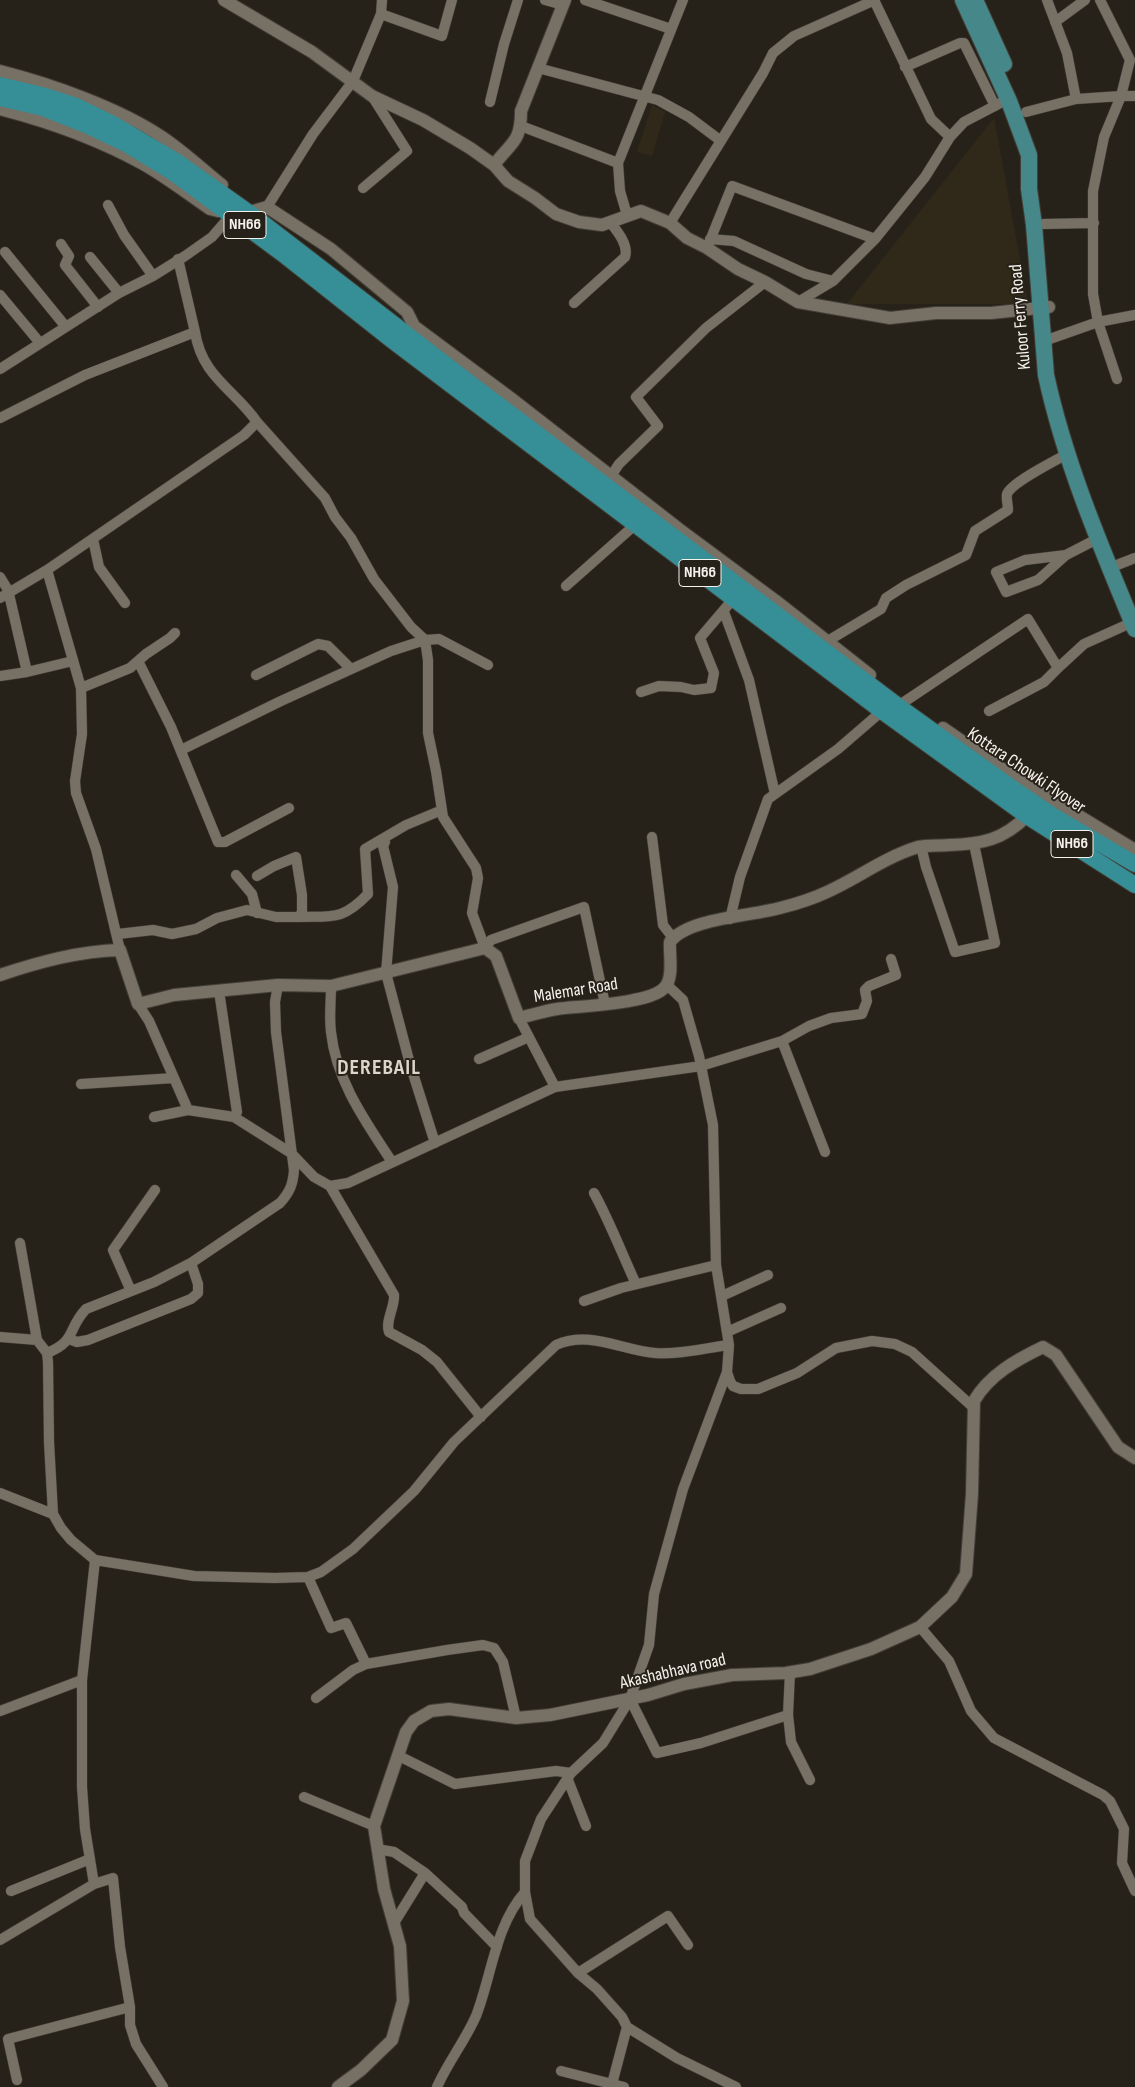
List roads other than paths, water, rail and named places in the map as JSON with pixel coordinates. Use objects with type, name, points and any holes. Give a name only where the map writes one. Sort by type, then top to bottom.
[{"type":"highway","name":"NH66","points":[[0,85],[74,105],[113,124],[179,163],[242,213],[901,704]]},
{"type":"highway","name":"NH66","points":[[1,109],[44,108],[88,130],[126,144],[242,213],[393,341],[882,711],[1028,816],[1135,885]]},
{"type":"highway","name":"Kottara Chowki Flyover","points":[[901,704],[1008,785],[1055,817],[1135,864]]},
{"type":"main road","name":"Kuloor Ferry Road","points":[[963,0],[1001,103],[1029,155],[1029,189],[1048,339],[1064,415],[1117,565],[1134,620]]},
{"type":"main road","name":"Kuloor Ferry Road","points":[[975,0],[1026,112],[1034,142],[1040,179],[1043,224],[1045,307]]},
{"type":"main road","name":"Kuloor Ferry Road","points":[[1048,339],[1046,375],[1060,434],[1118,590],[1134,620]]},
{"type":"street","points":[[224,0],[312,52],[372,96],[423,120],[494,165],[508,181],[556,214],[579,222],[602,225],[641,211],[670,223],[687,238],[709,244],[734,241],[806,274],[833,280]]},
{"type":"street","points":[[1,366],[119,293],[153,276],[212,237],[242,213],[267,206],[313,134],[353,81],[381,14],[382,0]]},
{"type":"street","points":[[381,14],[442,36],[452,0]]},
{"type":"street","points":[[490,102],[504,44],[518,0]]},
{"type":"street","points":[[494,165],[503,152],[514,145],[521,126],[521,111],[564,2],[545,0]]},
{"type":"street","points":[[585,0],[671,29]]},
{"type":"street","points":[[627,215],[620,191],[618,163],[683,0]]},
{"type":"street","points":[[670,223],[763,73],[773,53],[794,36],[874,0],[931,119],[950,137]]},
{"type":"street","points":[[1047,0],[1067,52],[1076,98]]},
{"type":"street","points":[[1055,22],[1085,0]]},
{"type":"street","points":[[1100,0],[1133,56],[1121,96],[1104,137],[1093,191],[1093,294],[1098,322],[1117,379]]},
{"type":"street","points":[[798,302],[833,280],[875,239],[925,177],[950,137],[964,122],[1001,103],[964,43],[960,43],[905,67]]},
{"type":"street","points":[[538,68],[658,100],[689,117],[721,141]]},
{"type":"street","points":[[0,71],[30,78],[114,111],[162,137],[242,213]]},
{"type":"street","points":[[362,188],[407,151],[372,96]]},
{"type":"street","points":[[1026,112],[1076,98],[1135,96]]},
{"type":"street","points":[[521,126],[618,163]]},
{"type":"street","points":[[709,244],[732,186],[875,239]]},
{"type":"street","points":[[108,205],[124,235],[153,276]]},
{"type":"street","points":[[267,206],[331,249],[407,312],[414,326],[611,476],[822,644],[881,610],[886,598],[906,585],[966,556],[976,531],[1008,510],[1007,494],[1013,486],[1067,454]]},
{"type":"street","points":[[574,303],[625,257],[624,243],[610,222]]},
{"type":"street","points":[[1043,224],[1094,223]]},
{"type":"street","points":[[60,244],[70,256],[65,265],[98,307]]},
{"type":"street","points":[[709,244],[738,269],[765,282],[798,302],[890,318],[936,313],[991,313],[1045,307]]},
{"type":"street","points":[[5,252],[66,327]]},
{"type":"street","points":[[90,257],[119,293]]},
{"type":"street","points":[[178,259],[197,343],[207,368],[248,409],[325,498],[335,517],[352,538],[374,579],[411,627],[425,640],[428,660],[428,733],[443,817],[476,868],[478,878],[472,913],[485,948]]},
{"type":"street","points":[[611,476],[619,464],[658,426],[636,397],[706,328],[765,282]]},
{"type":"street","points":[[0,295],[40,343]]},
{"type":"street","points":[[1048,339],[1098,322],[1135,315]]},
{"type":"street","points":[[0,418],[85,375],[195,332]]},
{"type":"street","points":[[4,596],[47,570],[244,436],[258,422]]},
{"type":"street","points":[[566,586],[636,524]]},
{"type":"street","points":[[1066,555],[1025,560],[996,572],[1006,592],[1038,580],[1066,555],[1099,538]]},
{"type":"street","points":[[93,539],[99,567],[125,604]]},
{"type":"street","points":[[1117,565],[1135,558]]},
{"type":"street","points":[[47,570],[81,688],[82,734],[75,787],[96,849],[118,934],[120,950],[138,1004],[149,1022],[188,1110]]},
{"type":"street","points":[[0,578],[27,672]]},
{"type":"street","points":[[641,692],[659,686],[682,686],[694,690],[711,688],[714,673],[700,638],[734,598]]},
{"type":"street","points":[[724,612],[749,680],[775,794]]},
{"type":"street","points":[[1058,668],[1028,619],[901,704],[1005,771],[1135,850]]},
{"type":"street","points":[[989,711],[1044,682],[1084,644],[1134,620]]},
{"type":"street","points":[[81,688],[130,668],[170,638],[175,632]]},
{"type":"street","points":[[181,750],[351,669],[391,651],[425,640],[439,639],[488,665]]},
{"type":"street","points":[[256,676],[318,644],[328,646],[351,669]]},
{"type":"street","points":[[0,676],[27,672],[73,661]]},
{"type":"street","points":[[138,661],[181,750],[218,842],[225,842],[289,808]]},
{"type":"street","points":[[730,919],[740,877],[768,799],[838,750],[882,711]]},
{"type":"street","points":[[118,934],[153,930],[172,934],[196,929],[217,918],[247,910],[276,917],[342,916],[358,905],[368,894],[365,849],[406,825],[442,810]]},
{"type":"street","points":[[736,2087],[676,2058],[627,2026],[622,2016],[596,1988],[578,1973],[530,1919],[525,1892],[525,1861],[541,1819],[570,1776],[603,1743],[630,1699],[649,1645],[654,1594],[683,1489],[727,1372],[729,1345],[716,1265],[713,1125],[701,1066],[683,1000],[667,986],[670,942],[682,932],[700,924],[780,908],[826,892],[892,857],[921,846],[974,844],[1014,829],[1028,816]]},
{"type":"street","points":[[652,837],[663,925],[673,938]]},
{"type":"street","points":[[385,842],[384,846],[394,887],[386,973],[410,1064],[435,1143]]},
{"type":"street","points":[[921,846],[926,867],[955,952],[995,943],[974,844]]},
{"type":"street","points":[[257,876],[274,866],[296,857],[302,895],[302,912],[298,917]]},
{"type":"street","points":[[236,875],[252,894],[257,913]]},
{"type":"street","points":[[138,1004],[174,995],[278,986],[332,986],[485,948],[491,940],[584,907],[605,1004]]},
{"type":"street","name":"Malemar Road","points":[[485,948],[496,956],[519,1018],[556,1009],[642,998],[659,992],[667,986]]},
{"type":"street","points":[[0,975],[28,966],[84,953],[120,950]]},
{"type":"street","points":[[330,1186],[348,1183],[556,1087],[701,1066],[782,1041],[809,1026],[831,1018],[862,1014],[867,1001],[865,990],[869,986],[896,976],[892,959]]},
{"type":"street","points":[[47,1353],[58,1348],[69,1339],[78,1318],[86,1310],[154,1282],[191,1263],[280,1203],[287,1195],[293,1184],[276,1032],[275,1002],[278,986]]},
{"type":"street","points":[[332,986],[330,1031],[334,1050],[349,1093],[392,1162]]},
{"type":"street","points":[[220,991],[237,1112]]},
{"type":"street","points":[[519,1018],[556,1087]]},
{"type":"street","points":[[479,1059],[529,1037]]},
{"type":"street","points":[[782,1041],[825,1152]]},
{"type":"street","points":[[81,1084],[174,1078]]},
{"type":"street","points":[[154,1117],[188,1110],[234,1117],[291,1153],[314,1177],[330,1186],[394,1295],[395,1303],[388,1328],[389,1332],[422,1350],[436,1362],[481,1417]]},
{"type":"street","points":[[131,1291],[112,1250],[155,1190]]},
{"type":"street","points":[[594,1193],[606,1215],[614,1238],[636,1284]]},
{"type":"street","points":[[20,1244],[38,1340],[47,1353],[53,1514],[66,1535],[95,1560],[194,1576],[275,1578],[308,1576],[321,1572],[353,1549],[414,1490],[454,1442],[556,1345],[578,1339],[611,1343],[657,1353],[729,1345]]},
{"type":"street","points":[[69,1339],[77,1342],[88,1340],[192,1299],[198,1293],[198,1284],[191,1263]]},
{"type":"street","points":[[584,1301],[636,1284],[716,1265]]},
{"type":"street","points":[[722,1296],[768,1275]]},
{"type":"street","points":[[727,1332],[782,1308]]},
{"type":"street","points":[[0,1337],[38,1340]]},
{"type":"street","points":[[727,1372],[734,1386],[741,1389],[758,1389],[797,1373],[836,1348],[872,1341],[895,1344],[912,1352],[974,1408]]},
{"type":"street","name":"Akashabhava road","points":[[338,2087],[361,2070],[392,2040],[404,2001],[400,1946],[384,1889],[374,1826],[409,1726],[414,1721],[431,1711],[449,1709],[516,1718],[550,1715],[630,1699],[684,1684],[732,1675],[810,1669],[871,1649],[920,1627],[952,1597],[966,1574],[972,1494],[974,1401],[982,1388],[994,1375],[1043,1347],[1056,1355],[1118,1447],[1135,1458]]},
{"type":"street","points":[[0,1493],[53,1514]]},
{"type":"street","points":[[94,1884],[85,1829],[82,1786],[82,1680],[95,1560]]},
{"type":"street","points":[[308,1576],[329,1626],[334,1628],[346,1623],[366,1664]]},
{"type":"street","points":[[920,1627],[949,1661],[971,1711],[994,1738],[1110,1801],[1124,1829],[1122,1863],[1135,1891]]},
{"type":"street","points":[[316,1698],[353,1670],[366,1664],[447,1650],[483,1646],[494,1648],[503,1662],[516,1718]]},
{"type":"street","points":[[790,1672],[788,1715],[791,1742],[810,1780]]},
{"type":"street","points":[[0,1711],[82,1680]]},
{"type":"street","points":[[630,1699],[657,1753],[701,1743],[788,1715]]},
{"type":"street","points":[[399,1756],[455,1784],[556,1771],[570,1776]]},
{"type":"street","points":[[570,1776],[586,1826]]},
{"type":"street","points":[[304,1797],[374,1826]]},
{"type":"street","points":[[378,1849],[394,1852],[425,1873],[462,1907],[464,1913],[497,1947]]},
{"type":"street","points":[[11,1891],[90,1859]]},
{"type":"street","points":[[394,1923],[425,1873]]},
{"type":"street","points":[[0,1940],[94,1884],[113,1878],[120,1947],[130,2007],[130,2025],[136,2044],[163,2087]]},
{"type":"street","points":[[437,2087],[475,2018],[487,1986],[503,1929],[519,1898],[525,1892]]},
{"type":"street","points":[[578,1973],[668,1916],[688,1945]]},
{"type":"street","points":[[17,2080],[8,2039],[130,2007]]},
{"type":"street","points":[[612,2084],[627,2026]]},
{"type":"street","points":[[561,2071],[624,2087]]},
{"type":"district","name":"DEREBAIL","points":[[379,1068]]}]
